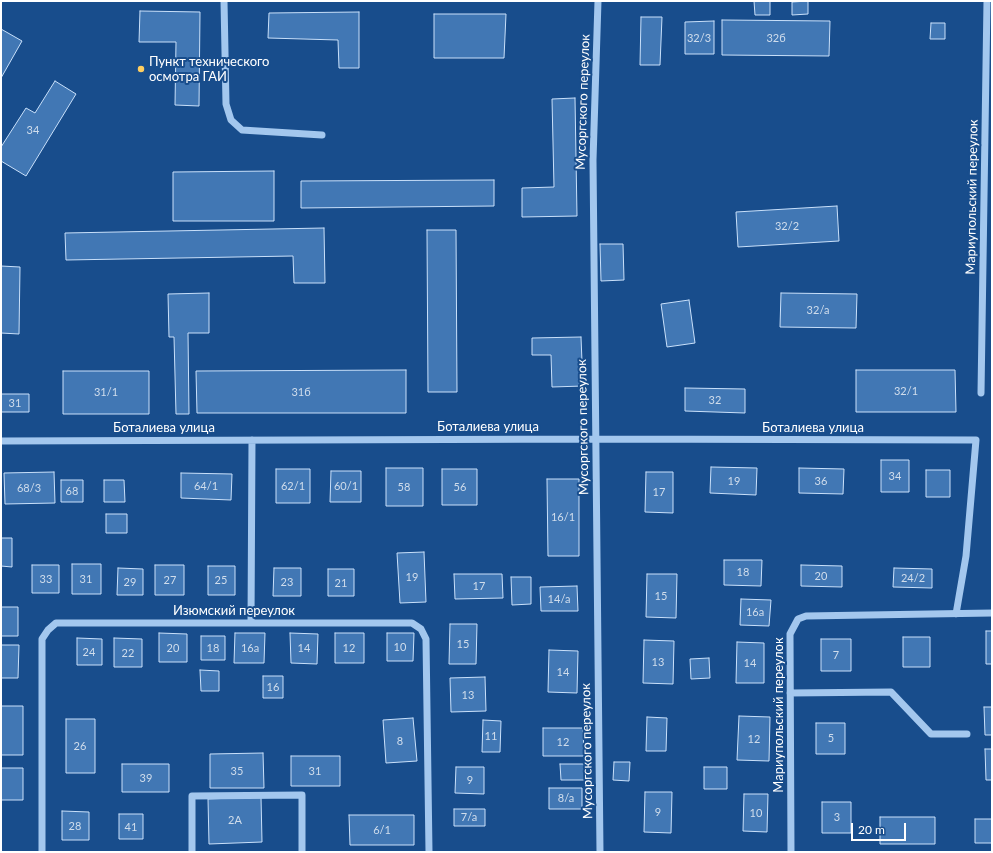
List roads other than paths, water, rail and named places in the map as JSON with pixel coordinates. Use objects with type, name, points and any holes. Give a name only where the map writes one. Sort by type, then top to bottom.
[{"type":"street","points":[[224,1],[226,104],[231,120],[242,130],[322,135]]},
{"type":"street","name":"Мусоргского переулок","points":[[598,1],[593,160],[600,852]]},
{"type":"street","name":"Мариупольский переулок","points":[[981,393],[988,1]]},
{"type":"street","name":"Боталиева улица","points":[[1,441],[595,439],[976,440],[966,556],[956,614]]},
{"type":"street","points":[[250,624],[252,440]]},
{"type":"street","name":"Мариупольский переулок","points":[[791,852],[790,634],[798,619],[806,616],[992,613]]},
{"type":"street","name":"Изюмский переулок","points":[[42,852],[42,639],[48,630],[56,624],[412,624],[422,629],[426,639],[429,852]]},
{"type":"street","points":[[790,692],[891,692],[931,734],[967,734]]},
{"type":"street","points":[[192,852],[192,796],[302,795],[302,852]]},
{"type":"place","name":"Пункт технического осмотра ГАИ","points":[[141,69]]}]
